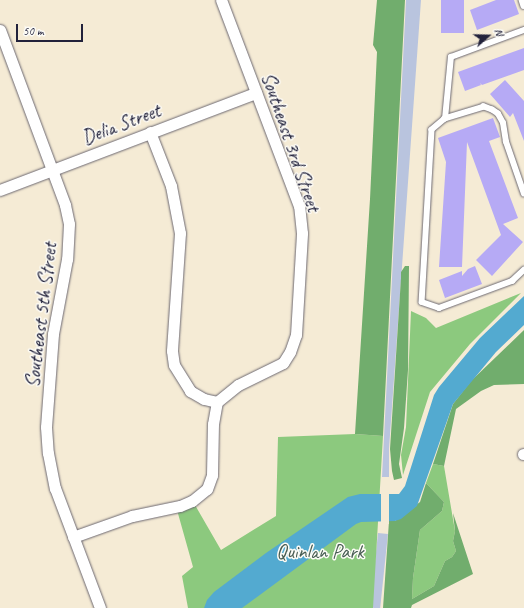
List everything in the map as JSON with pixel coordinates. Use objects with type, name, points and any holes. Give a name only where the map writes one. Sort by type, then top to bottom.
[{"type":"street","name":"Southeast 3rd Street","points":[[217,402],[238,386],[283,363],[290,352],[296,336],[302,233],[299,206],[221,0]]},
{"type":"street","name":"Southeast 5th Street","points":[[0,30],[65,205],[69,239],[53,334],[46,426],[52,474],[73,537],[100,608]]},
{"type":"street","name":"Delia Street","points":[[0,190],[256,92]]},
{"type":"street","points":[[73,537],[132,516],[180,506],[192,501],[207,489],[212,475],[213,424],[217,402],[204,399],[190,391],[174,366],[172,351],[180,234],[171,186],[150,132]]},
{"type":"lane","points":[[522,0],[524,6]]},
{"type":"lane","points":[[445,119],[451,57],[524,30]]},
{"type":"lane","points":[[524,194],[506,142],[503,123],[498,114],[484,106],[445,119],[432,130],[422,302],[439,308],[512,281],[524,270]]},
{"type":"shaded area","points":[[406,0],[421,0],[389,449],[389,477],[382,477]]},
{"type":"shaded area","points":[[378,533],[388,534],[380,608],[370,608]]},
{"type":"green space","points":[[377,0],[405,0],[383,436],[355,434],[370,199],[377,52],[373,45]]},
{"type":"green space","points":[[405,266],[409,266],[408,370],[404,428],[399,464],[402,478],[394,480],[390,449],[401,272]]},
{"type":"green space","points":[[521,293],[470,344],[430,392],[403,475],[401,455],[406,427],[411,311],[426,318],[436,328]]},
{"type":"green space","points":[[524,330],[524,384],[494,385],[481,391],[456,409],[444,466],[433,464],[453,404],[471,381]]},
{"type":"green space","name":"Quinlan Park","points":[[355,434],[383,436],[373,608],[188,608],[182,576],[193,567],[177,510],[195,505],[221,550],[276,516],[278,437]]},
{"type":"green space","points":[[433,464],[444,466],[455,531],[453,541],[456,551],[452,557],[445,561],[434,586],[412,599],[413,578],[420,530],[442,511],[444,502],[426,483]]},
{"type":"green space","points":[[426,483],[444,502],[442,511],[420,530],[413,578],[412,599],[434,586],[445,561],[452,557],[456,551],[453,541],[455,531],[453,513],[473,574],[412,605],[411,608],[383,608],[389,521],[395,521],[420,502]]},
{"type":"water","points":[[524,296],[524,325],[496,352],[453,404],[417,506],[401,519],[395,521],[361,522],[356,524],[242,608],[204,608],[207,600],[214,592],[266,553],[348,497],[360,494],[399,494],[405,486],[434,395],[439,387],[480,338]]},
{"type":"pier","points":[[381,492],[389,492],[389,524],[381,524]]},
{"type":"building","points":[[441,0],[464,0],[464,33],[441,33]]},
{"type":"building","points":[[496,0],[514,0],[519,14],[477,30],[470,10]]},
{"type":"building","points":[[524,48],[524,70],[482,85],[480,83],[481,85],[465,91],[458,72]]},
{"type":"building","points":[[505,80],[524,101],[524,141],[513,113],[510,117],[490,94]]},
{"type":"building","points":[[493,118],[500,137],[489,141],[518,218],[503,224],[523,242],[492,276],[476,260],[501,235],[467,142],[462,267],[439,267],[446,162],[438,138]]},
{"type":"building","points":[[475,266],[482,284],[445,298],[439,280],[462,271],[462,276],[468,269]]}]
